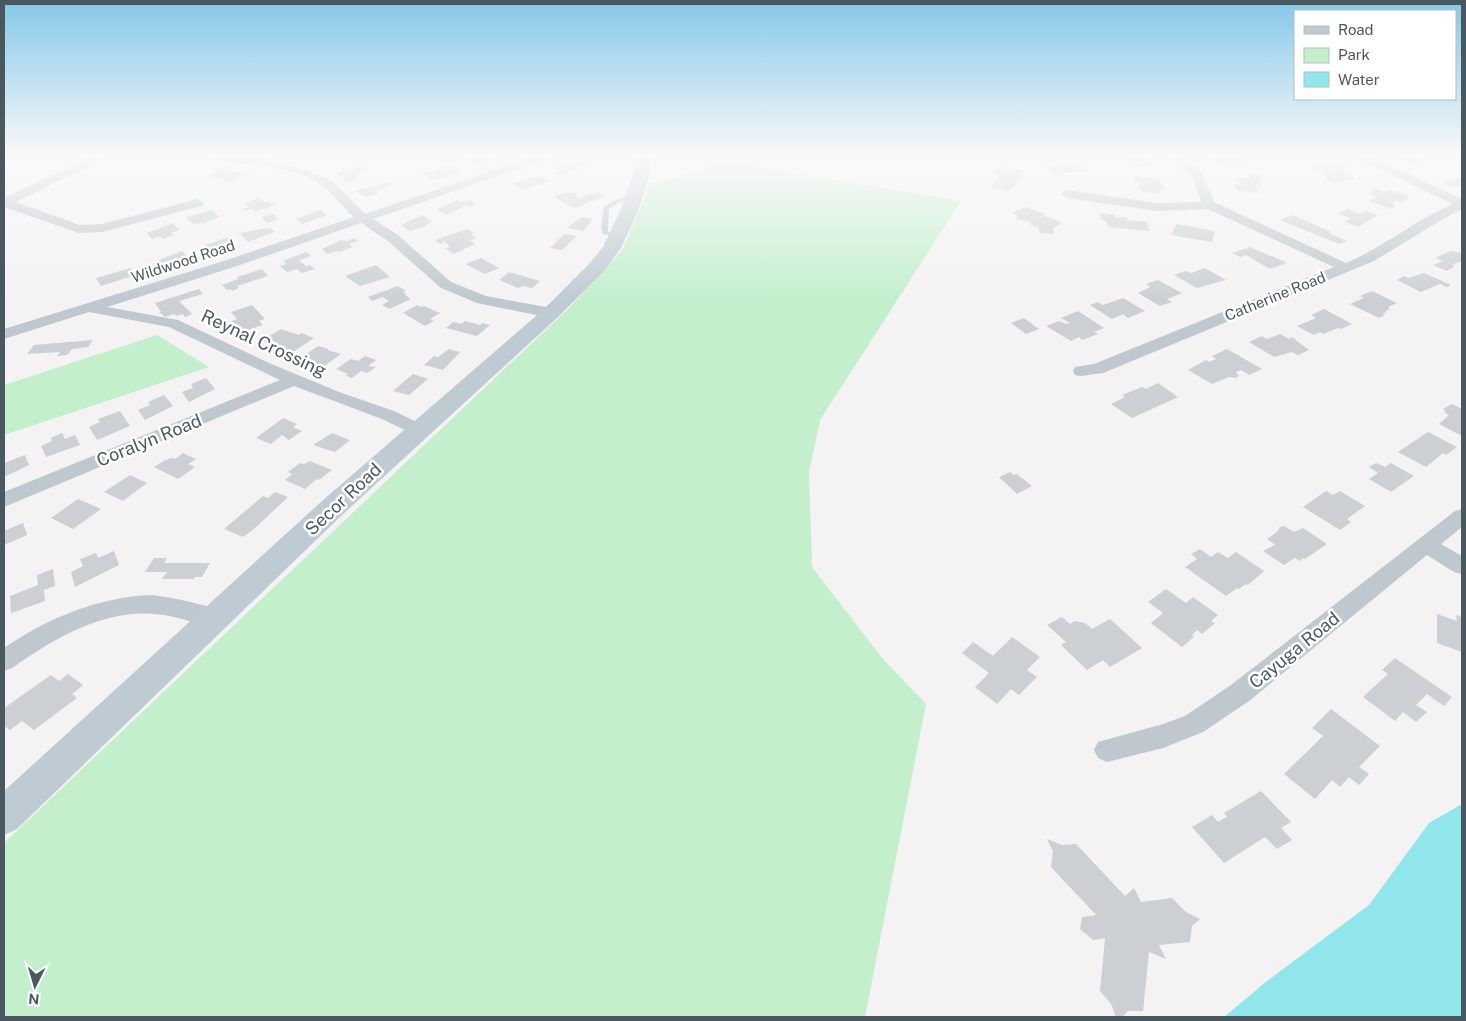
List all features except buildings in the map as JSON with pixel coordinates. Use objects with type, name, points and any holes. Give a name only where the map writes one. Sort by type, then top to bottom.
[{"type":"main road","name":"Secor Road","points":[[4,816],[332,508],[551,312],[597,267],[618,236],[630,206]]},
{"type":"street","points":[[14,206],[79,229],[102,228],[188,206]]},
{"type":"street","points":[[348,206],[362,218],[393,238],[446,285],[482,300],[551,312]]},
{"type":"street","name":"Wildwood Road","points":[[4,334],[232,263],[399,206]]},
{"type":"street","points":[[1156,206],[1206,206]]},
{"type":"street","points":[[1211,206],[1344,267]]},
{"type":"street","name":"Catherine Road","points":[[1081,371],[1097,369],[1391,248],[1434,219],[1461,206]]},
{"type":"street","name":"Reynal Crossing","points":[[89,308],[173,323],[294,380],[388,415],[419,430]]},
{"type":"street","name":"Coralyn Road","points":[[4,500],[294,380]]},
{"type":"street","name":"Cayuga Road","points":[[1107,750],[1162,736],[1194,724],[1240,693],[1462,516]]},
{"type":"street","points":[[1426,544],[1462,566]]},
{"type":"street","points":[[4,661],[59,626],[94,613],[123,606],[151,604],[179,608],[216,618]]},
{"type":"green space","points":[[641,206],[958,206],[820,420],[809,472],[812,567],[883,659],[926,704],[865,1017],[4,1017],[4,843],[569,308],[623,249]]},
{"type":"green space","points":[[157,335],[209,367],[4,435],[4,385]]},
{"type":"water","points":[[1462,804],[1462,1017],[1224,1017],[1267,981],[1369,905],[1429,823]]}]
